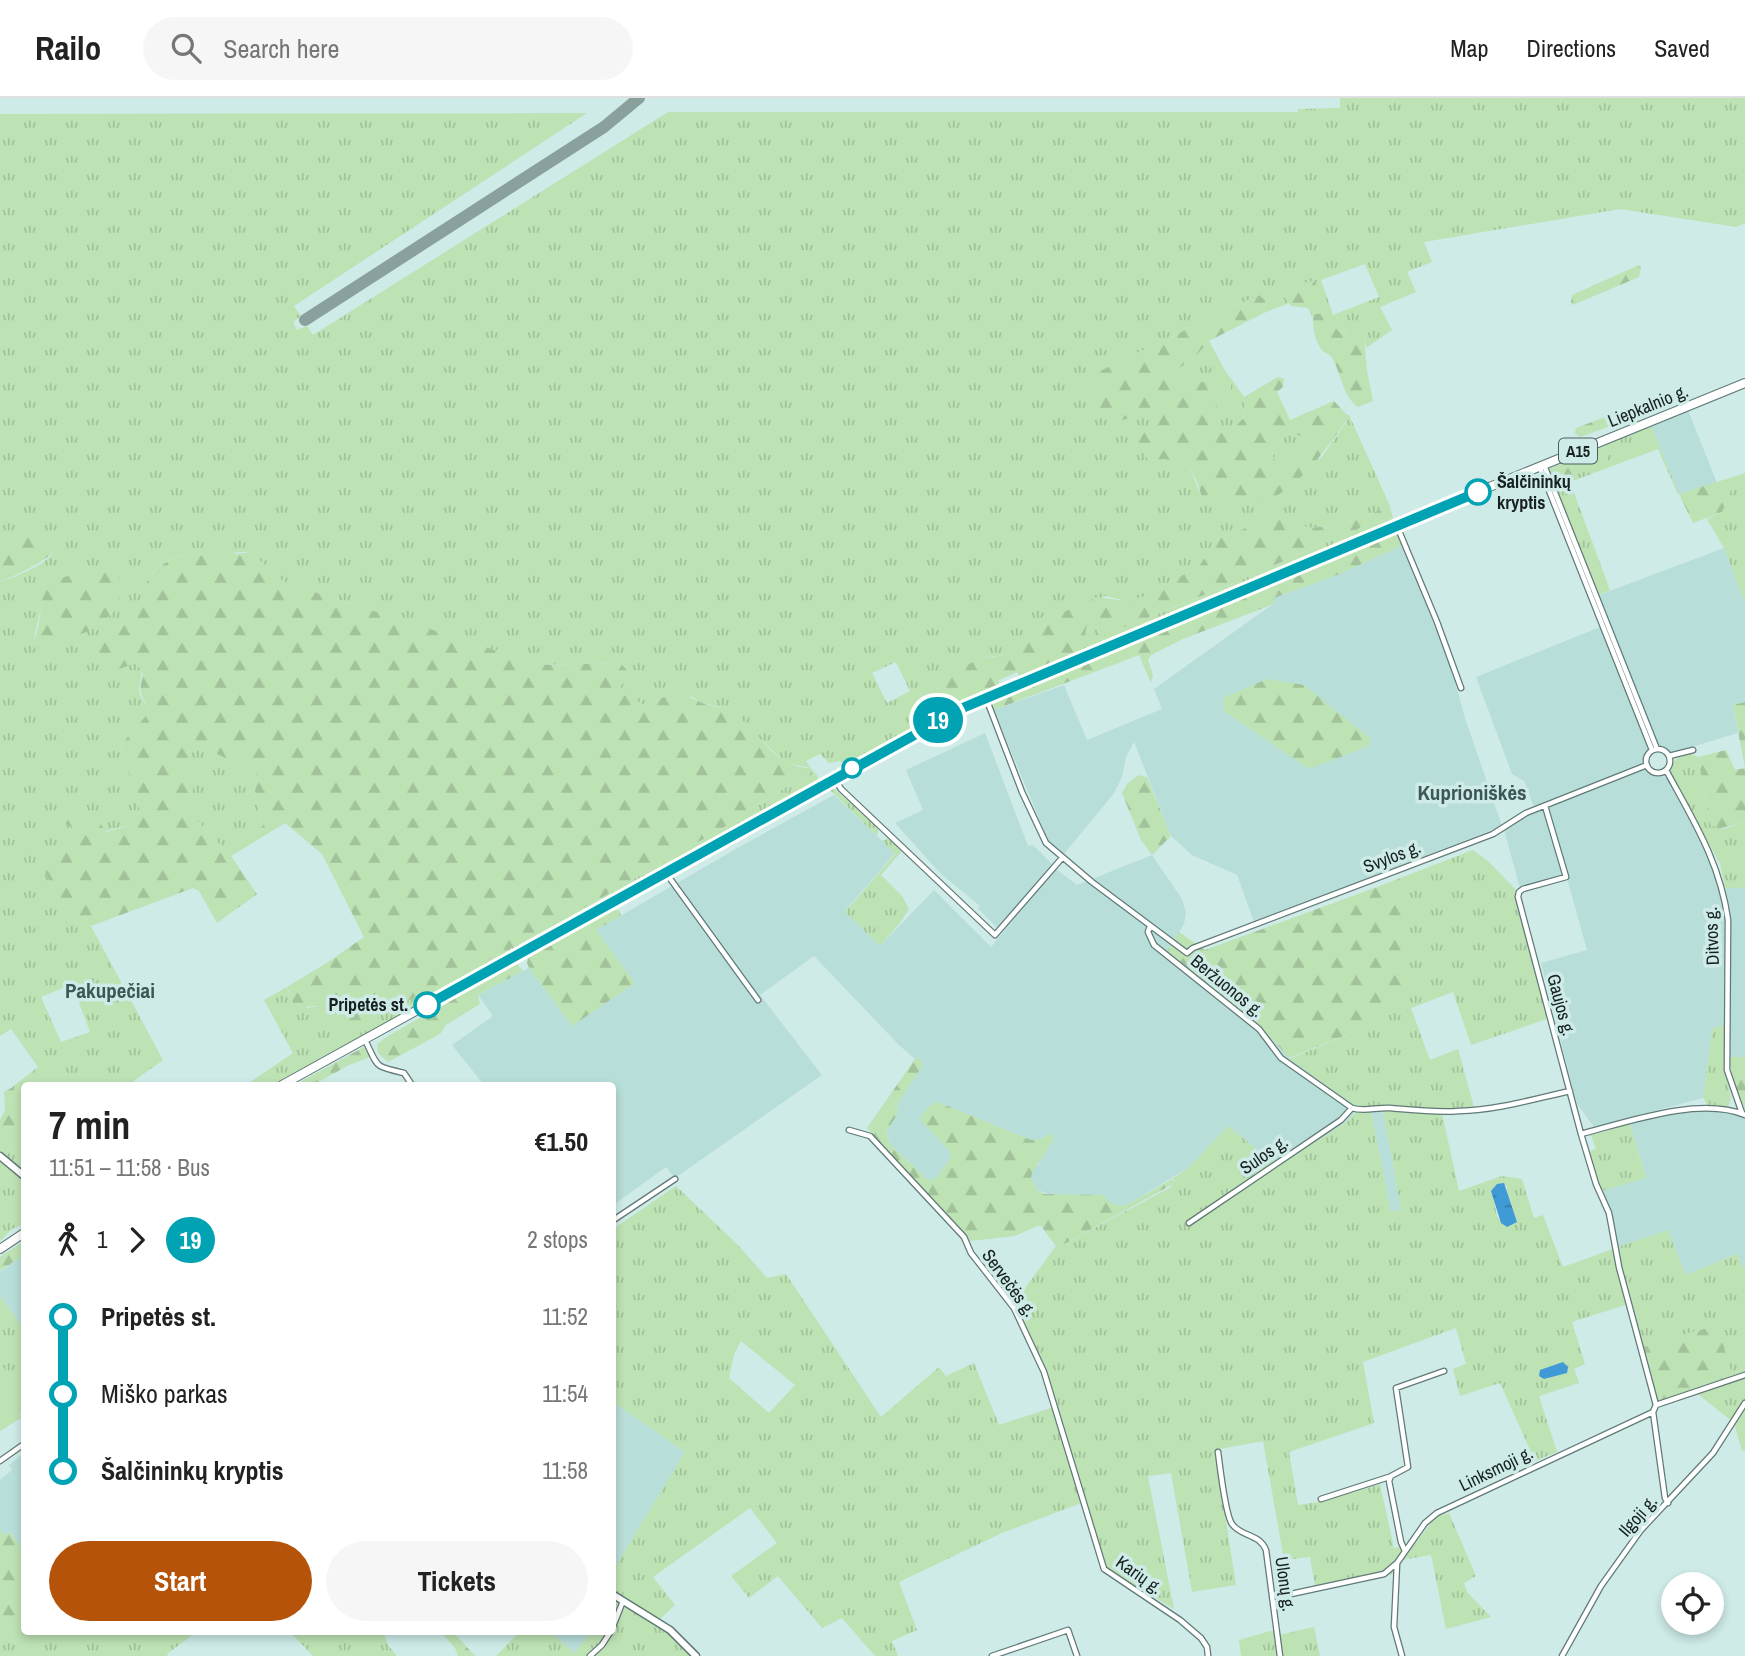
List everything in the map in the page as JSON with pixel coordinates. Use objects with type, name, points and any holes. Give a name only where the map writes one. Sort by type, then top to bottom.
[{"type":"highway","name":"Liepkalnio g.","points":[[288,1082],[944,717],[1397,525],[1542,466],[1605,445],[1745,383]]},
{"type":"highway","points":[[0,1249],[21,1235]]},
{"type":"main road","points":[[0,1156],[21,1174]]},
{"type":"main road","points":[[616,1597],[670,1630],[696,1656]]},
{"type":"street","points":[[1542,466],[1576,551],[1595,590],[1654,750]]},
{"type":"street","points":[[1397,525],[1461,688]]},
{"type":"street","name":"Beržuonos g.","points":[[986,697],[1041,835],[1050,848],[1150,926],[1148,932],[1154,945],[1259,1029],[1280,1058],[1352,1108]]},
{"type":"street","points":[[1654,750],[1664,750],[1669,756],[1670,763],[1666,770],[1655,773],[1647,765],[1647,757],[1654,750]]},
{"type":"street","points":[[1669,756],[1692,750]]},
{"type":"street","name":"Svylos g.","points":[[1150,926],[1187,953],[1193,948],[1493,834],[1525,813],[1647,765]]},
{"type":"street","name":"Ditvos g.","points":[[1666,770],[1710,852],[1725,897],[1728,920],[1727,1070],[1743,1114]]},
{"type":"street","points":[[834,778],[841,789],[995,935],[1062,858]]},
{"type":"street","name":"Gaujos g.","points":[[1545,806],[1566,877],[1523,889],[1519,891],[1518,897],[1581,1134],[1596,1184],[1609,1213],[1614,1243],[1656,1405]]},
{"type":"street","points":[[665,872],[758,1000]]},
{"type":"street","points":[[365,1040],[378,1066],[388,1071],[404,1073],[410,1082]]},
{"type":"street","points":[[1352,1108],[1459,1111],[1487,1109],[1570,1091]]},
{"type":"street","name":"Sulos g.","points":[[1189,1223],[1342,1120],[1352,1108]]},
{"type":"street","points":[[1581,1134],[1674,1111],[1703,1108],[1743,1114]]},
{"type":"street","name":"Servečės g.","points":[[849,1130],[870,1136],[964,1237],[971,1254],[1014,1308],[1044,1372],[1083,1497]]},
{"type":"street","points":[[616,1219],[675,1179]]},
{"type":"street","points":[[1321,1499],[1389,1478],[1408,1467],[1396,1388],[1444,1371]]},
{"type":"street","points":[[1668,1503],[1665,1498],[1653,1412],[1656,1405],[1745,1375]]},
{"type":"street","name":"Ilgoji g.","points":[[1562,1656],[1601,1586],[1641,1530],[1713,1453],[1745,1403]]},
{"type":"street","name":"Linksmoji g.","points":[[1272,1595],[1291,1594],[1384,1574],[1397,1563],[1425,1523],[1437,1513],[1653,1412]]},
{"type":"street","points":[[0,1461],[21,1446]]},
{"type":"street","name":"Ulonų g.","points":[[1218,1452],[1229,1520],[1238,1530],[1263,1542],[1280,1656]]},
{"type":"street","points":[[1389,1478],[1405,1551]]},
{"type":"street","name":"Karių g.","points":[[1083,1497],[1104,1569],[1181,1620],[1201,1637],[1207,1647],[1208,1656]]},
{"type":"street","points":[[1397,1563],[1394,1627],[1402,1656]]},
{"type":"street","points":[[1384,1574],[1392,1579],[1395,1585]]},
{"type":"street","points":[[616,1619],[623,1601]]},
{"type":"street","points":[[992,1656],[1068,1630],[1077,1656]]},
{"type":"street","points":[[590,1656],[609,1635]]},
{"type":"shaded area","points":[[1688,410],[1717,483],[1679,494],[1651,426]]},
{"type":"shaded area","points":[[1403,545],[1452,670],[1465,718],[1502,826],[1254,922],[1237,875],[1192,855],[1171,836],[1134,742],[1114,793],[1064,854],[1048,840],[994,710],[1064,685],[1087,740],[1162,709],[1154,689],[1273,604],[1273,598],[1340,574]]},
{"type":"shaded area","points":[[1724,548],[1745,603],[1745,702],[1733,705],[1738,733],[1672,753],[1656,744],[1599,595]]},
{"type":"shaded area","points":[[1600,627],[1649,749],[1640,765],[1534,807],[1524,781],[1512,774],[1476,677]]},
{"type":"shaded area","points":[[985,733],[1028,846],[1033,845],[1052,864],[997,928],[978,908],[980,906],[940,873],[895,823],[923,810],[906,770]]},
{"type":"shaded area","points":[[1643,769],[1667,778],[1713,864],[1724,905],[1725,1024],[1712,1029],[1703,1098],[1594,1127],[1577,1104],[1541,963],[1587,950],[1547,807]]},
{"type":"shaded area","points":[[834,795],[895,853],[845,911],[880,946],[934,890],[991,947],[1056,869],[1077,885],[1152,855],[1182,899],[1186,913],[1184,924],[1167,951],[1266,1032],[1289,1058],[1357,1107],[1356,1111],[1348,1120],[1278,1167],[1228,1126],[1188,1168],[1121,1206],[1112,1203],[1103,1195],[1051,1195],[1037,1190],[1031,1177],[1033,1169],[1039,1164],[1044,1136],[1031,1140],[938,1102],[920,1120],[949,1150],[951,1157],[936,1179],[928,1180],[891,1145],[886,1131],[897,1115],[898,1103],[920,1058],[915,1059],[899,1045],[814,956],[760,995],[822,1075],[675,1178],[666,1167],[616,1203],[616,1082],[482,1082],[452,1045],[493,1016],[478,995],[529,968],[572,1026],[596,930]]},
{"type":"shaded area","points":[[1543,809],[1564,876],[1520,888],[1504,830],[1526,815]]},
{"type":"shaded area","points":[[1725,888],[1745,888],[1745,1057],[1729,1057],[1731,941]]},
{"type":"shaded area","points":[[1383,1110],[1401,1210],[1391,1212],[1371,1111]]},
{"type":"shaded area","points":[[1699,1110],[1745,1117],[1745,1267],[1737,1254],[1686,1275],[1668,1230],[1617,1247],[1609,1207],[1601,1191],[1646,1177],[1630,1124],[1649,1118]]},
{"type":"shaded area","points":[[21,1257],[21,1325],[0,1296],[0,1272]]},
{"type":"shaded area","points":[[616,1404],[685,1452],[616,1567]]},
{"type":"shaded area","points":[[21,1455],[21,1547],[10,1532],[4,1535],[0,1530],[0,1480],[12,1470],[9,1465]]},
{"type":"shaded area","points":[[554,1635],[589,1635],[574,1653]]},
{"type":"green space","points":[[1340,98],[1745,98],[1745,223],[1736,227],[1620,209],[1424,242],[1432,262],[1407,272],[1416,292],[1380,307],[1392,330],[1366,348],[1364,335],[1345,330],[1340,333],[1314,314],[1313,318],[1308,308],[1320,303],[1284,296],[1289,303],[1266,312],[1265,300],[1259,295],[1102,370],[1120,421],[1148,412],[1154,415],[1148,428],[1133,441],[1149,460],[1166,459],[1181,468],[1189,466],[1202,498],[1321,458],[1349,415],[1390,506],[1345,524],[1309,528],[1284,518],[1274,518],[1216,540],[1200,565],[1147,596],[1126,601],[1106,596],[1055,616],[1047,621],[1033,640],[1005,655],[987,657],[924,690],[918,701],[924,713],[938,708],[945,711],[846,766],[840,761],[829,763],[820,754],[806,761],[811,768],[786,763],[728,709],[701,703],[693,697],[667,695],[647,706],[641,705],[622,694],[619,688],[629,676],[629,672],[620,663],[541,665],[284,582],[250,552],[215,558],[186,555],[167,561],[152,574],[134,613],[119,629],[124,668],[132,662],[140,666],[142,673],[139,693],[150,711],[120,746],[140,810],[134,824],[80,837],[48,851],[46,875],[56,892],[64,923],[91,926],[163,1060],[132,1082],[21,1082],[21,1091],[11,1088],[38,1067],[11,1029],[0,1036],[0,582],[49,558],[57,542],[53,533],[0,542],[0,114],[587,113],[294,306],[301,316],[293,322],[297,330],[307,326],[313,335],[668,112],[1298,112],[1298,109],[1340,108]],"holes":[[[1365,264],[1379,297],[1333,315],[1321,280]],[[45,590],[114,611],[101,624],[59,644],[51,652],[34,638]],[[896,662],[910,691],[887,703],[872,673]],[[72,984],[90,1032],[61,1042],[41,997]]]},
{"type":"green space","points":[[1639,265],[1639,277],[1573,305],[1571,303],[1572,295]]},
{"type":"green space","points":[[1313,281],[1319,291],[1320,303],[1308,308],[1291,306],[1284,296],[1285,286]]},
{"type":"green space","points":[[1259,295],[1265,300],[1266,312],[1209,341],[1194,358],[1169,375],[1169,380],[1195,377],[1198,383],[1227,374],[1230,377],[1231,390],[1218,398],[1214,425],[1220,432],[1236,426],[1245,416],[1244,397],[1278,377],[1284,379],[1283,387],[1277,392],[1290,420],[1334,401],[1347,415],[1347,420],[1316,461],[1291,486],[1262,503],[1229,505],[1202,498],[1189,466],[1181,468],[1166,459],[1149,460],[1132,441],[1148,428],[1153,414],[1148,412],[1120,421],[1103,414],[1091,397],[1098,374]],"holes":[[[1289,433],[1299,435],[1307,448],[1295,463],[1283,469],[1273,457],[1272,448]]]},
{"type":"green space","points":[[1314,314],[1324,314],[1340,333],[1352,328],[1359,329],[1364,335],[1373,401],[1358,407],[1353,403],[1332,358],[1318,344],[1313,328]]},
{"type":"green space","points":[[1209,341],[1227,374],[1198,383],[1194,377],[1169,381],[1169,375],[1194,358]]},
{"type":"green space","points":[[1230,377],[1244,397],[1245,415],[1236,426],[1220,432],[1214,425],[1218,398],[1231,390]]},
{"type":"green space","points":[[1605,417],[1610,422],[1608,427],[1580,437],[1575,433],[1576,428]]},
{"type":"green space","points":[[1651,426],[1678,495],[1658,449],[1570,482],[1610,590],[1599,595],[1582,562],[1549,469]]},
{"type":"green space","points":[[1289,433],[1301,437],[1307,448],[1295,463],[1283,469],[1273,457],[1272,448]]},
{"type":"green space","points":[[1606,453],[1608,459],[1604,464],[1553,481],[1552,473]]},
{"type":"green space","points":[[1745,473],[1745,483],[1730,491],[1722,512],[1693,523],[1679,494]]},
{"type":"green space","points":[[1745,483],[1745,603],[1724,548],[1707,519],[1722,512],[1730,491]]},
{"type":"green space","points":[[1390,506],[1393,519],[1373,522],[1236,582],[1102,636],[1097,624],[1087,624],[1082,653],[1020,678],[1017,672],[999,680],[998,687],[945,711],[938,708],[924,714],[918,701],[933,681],[979,659],[1005,655],[1033,640],[1047,621],[1055,616],[1097,597],[1126,601],[1147,596],[1200,565],[1216,540],[1224,536],[1274,518],[1284,518],[1309,528],[1345,524]]},
{"type":"green space","points":[[1393,519],[1397,521],[1082,653],[1086,624],[1097,624],[1099,634],[1150,617],[1373,522]]},
{"type":"green space","points":[[44,530],[57,536],[59,543],[55,551],[32,567],[0,582],[0,542]]},
{"type":"green space","points":[[1392,531],[1399,534],[1403,545],[1340,574],[1274,598],[1274,604],[1183,639],[1151,655],[1148,660],[1153,675],[1151,683],[1139,655],[994,710],[992,700]]},
{"type":"green space","points":[[230,552],[250,552],[284,582],[541,665],[620,663],[629,672],[629,676],[619,688],[622,694],[647,706],[669,695],[680,694],[706,705],[730,710],[777,756],[813,771],[738,819],[544,931],[343,1034],[319,1006],[295,1007],[287,987],[364,937],[322,854],[285,823],[246,847],[246,838],[263,826],[255,792],[257,774],[207,749],[191,748],[193,787],[190,802],[196,820],[231,856],[257,894],[217,923],[199,891],[193,888],[91,926],[64,923],[56,892],[40,858],[48,851],[79,837],[66,822],[76,812],[93,812],[106,832],[134,824],[140,810],[120,746],[150,711],[141,694],[143,674],[136,663],[116,669],[99,662],[94,653],[97,642],[131,618],[148,580],[160,566],[187,555],[215,558]]},
{"type":"green space","points":[[110,569],[117,575],[121,588],[117,604],[108,617],[98,626],[68,640],[51,652],[39,653],[35,638],[42,600],[50,583],[66,577]]},
{"type":"green space","points":[[1267,679],[1304,685],[1371,739],[1369,746],[1309,769],[1224,711],[1223,698]]},
{"type":"green space","points":[[1745,702],[1745,768],[1733,705]]},
{"type":"green space","points":[[190,747],[207,749],[257,774],[255,792],[263,827],[246,838],[246,847],[231,856],[196,820],[190,802],[193,787]]},
{"type":"green space","points":[[1726,750],[1735,770],[1745,768],[1745,822],[1718,829],[1710,824],[1698,757]]},
{"type":"green space","points":[[1689,753],[1698,757],[1710,824],[1723,829],[1745,822],[1745,888],[1725,888],[1720,864],[1671,775],[1672,763]]},
{"type":"green space","points":[[813,771],[818,776],[817,782],[281,1082],[250,1082],[293,1053],[264,1000],[287,987],[288,992],[307,1008],[319,1006],[342,1033],[544,931],[738,819]]},
{"type":"green space","points":[[1138,775],[1147,777],[1171,836],[1152,855],[1141,840],[1122,793],[1127,784]]},
{"type":"green space","points":[[831,786],[878,826],[878,834],[827,787]]},
{"type":"green space","points":[[888,838],[902,851],[881,875],[902,896],[909,909],[880,946],[845,912],[895,854],[882,841]]},
{"type":"green space","points":[[1473,850],[1515,889],[1547,1019],[1471,1045],[1453,992],[1411,1008],[1430,1060],[1458,1049],[1474,1107],[1416,1110],[1357,1107],[1289,1059],[1371,1025],[1406,906],[1377,887]]},
{"type":"green space","points":[[1377,887],[1406,905],[1403,994],[1385,1016],[1371,1025],[1289,1058],[1266,1032],[1167,951],[1179,932],[1205,950]]},
{"type":"green space","points":[[612,910],[619,910],[621,916],[596,930],[635,983],[572,1026],[529,968],[529,955]]},
{"type":"green space","points":[[514,964],[523,971],[478,995],[480,1004],[446,1025],[440,1034],[388,1062],[378,1053],[377,1044],[388,1036]]},
{"type":"green space","points":[[1725,1024],[1725,1070],[1731,1098],[1729,1105],[1725,1107],[1708,1106],[1703,1098],[1712,1029]]},
{"type":"green space","points":[[364,1047],[370,1057],[318,1082],[300,1082]]},
{"type":"green space","points":[[1729,1057],[1745,1057],[1745,1110],[1734,1086]]},
{"type":"green space","points":[[920,1058],[923,1065],[898,1103],[897,1115],[886,1132],[891,1145],[928,1180],[936,1179],[951,1157],[949,1150],[920,1120],[932,1104],[938,1102],[1031,1140],[1041,1139],[1052,1133],[1052,1142],[1031,1177],[1037,1190],[1044,1194],[1103,1195],[1114,1204],[1127,1205],[1172,1179],[1175,1183],[1059,1247],[1041,1226],[1015,1236],[970,1241],[867,1128],[915,1059]]},
{"type":"green space","points":[[11,1088],[21,1091],[21,1144],[12,1148],[0,1148],[0,1120],[5,1110],[4,1092]]},
{"type":"green space","points":[[1383,1110],[1442,1113],[1459,1191],[1502,1176],[1522,1179],[1534,1218],[1543,1215],[1563,1267],[1613,1249],[1628,1304],[1572,1322],[1585,1364],[1574,1369],[1579,1383],[1539,1396],[1557,1452],[1535,1461],[1500,1383],[1460,1396],[1453,1369],[1466,1364],[1456,1328],[1363,1362],[1374,1423],[1289,1452],[1298,1505],[1324,1501],[1380,1484],[1394,1548],[1415,1544],[1435,1517],[1449,1513],[1476,1576],[1464,1583],[1467,1592],[1491,1617],[1446,1629],[1431,1555],[1396,1561],[1394,1574],[1315,1586],[1310,1557],[1284,1560],[1263,1441],[1215,1450],[1236,1585],[1192,1592],[1171,1473],[1148,1476],[1174,1609],[1112,1573],[1106,1566],[1056,1402],[1032,1340],[1014,1303],[1056,1246],[1059,1247],[1171,1187],[1175,1180],[1172,1179],[1188,1168],[1228,1126],[1278,1166],[1348,1121],[1356,1111],[1371,1111],[1391,1212],[1401,1210]],"holes":[[[1497,1184],[1507,1186],[1507,1227],[1496,1213],[1495,1202]]]},
{"type":"green space","points":[[1630,1124],[1646,1178],[1601,1191],[1588,1152],[1596,1149],[1591,1135]]},
{"type":"green space","points":[[21,1144],[21,1170],[0,1153],[0,1148],[12,1148]]},
{"type":"green space","points":[[0,1160],[21,1178],[21,1225],[12,1229],[0,1241]]},
{"type":"green space","points":[[676,1186],[738,1245],[767,1278],[786,1274],[881,1417],[939,1367],[946,1376],[974,1363],[999,1425],[1054,1407],[1084,1502],[1002,1533],[899,1582],[917,1630],[892,1641],[898,1656],[875,1656],[842,1618],[822,1628],[778,1576],[749,1598],[731,1576],[777,1543],[750,1508],[653,1577],[675,1605],[660,1619],[616,1593],[616,1565],[685,1452],[616,1404],[616,1227]],"holes":[[[741,1341],[795,1385],[769,1413],[729,1378],[734,1355]]]},
{"type":"green space","points":[[1668,1230],[1686,1275],[1737,1254],[1745,1267],[1745,1450],[1742,1451],[1734,1423],[1693,1390],[1720,1334],[1717,1329],[1710,1327],[1644,1347],[1617,1247]]},
{"type":"green space","points":[[21,1243],[21,1257],[0,1271],[0,1257]]},
{"type":"green space","points":[[0,1296],[21,1325],[21,1391],[0,1363]]},
{"type":"green space","points":[[1710,1327],[1717,1329],[1720,1334],[1733,1377],[1658,1401],[1644,1347]]},
{"type":"green space","points":[[0,1363],[21,1391],[21,1418],[0,1431]]},
{"type":"green space","points":[[0,1530],[4,1535],[10,1532],[21,1547],[21,1625],[0,1635]]},
{"type":"green space","points":[[616,1600],[662,1627],[692,1656],[496,1656],[516,1635],[554,1635],[574,1653],[589,1635],[616,1635]]},
{"type":"green space","points":[[21,1625],[21,1635],[193,1635],[167,1654],[168,1656],[0,1656],[0,1635]]},
{"type":"green space","points":[[1314,1627],[1320,1656],[1241,1656],[1239,1640],[1274,1630],[1275,1636]]},
{"type":"green space","points":[[293,1635],[385,1635],[387,1644],[397,1656],[313,1656]]},
{"type":"green space","points":[[444,1635],[456,1635],[475,1656],[458,1656]]},
{"type":"water","points":[[1504,1183],[1517,1222],[1507,1227],[1501,1223],[1491,1191],[1497,1184]]},
{"type":"water","points":[[1563,1362],[1568,1367],[1567,1373],[1544,1379],[1539,1376],[1540,1370]]},
{"type":"taxiway","points":[[305,320],[604,127],[639,98]]},
{"type":"bus line","name":"19","points":[[427,1005],[965,707],[1478,492]]},
{"type":"place","name":"Šalčininkų kryptis","points":[[1478,492]]},
{"type":"place","name":"Pripetės st.","points":[[427,1005]]},
{"type":"district","name":"Kuprioniškės","points":[[1472,793]]},
{"type":"district","name":"Pakupečiai","points":[[110,991]]}]
